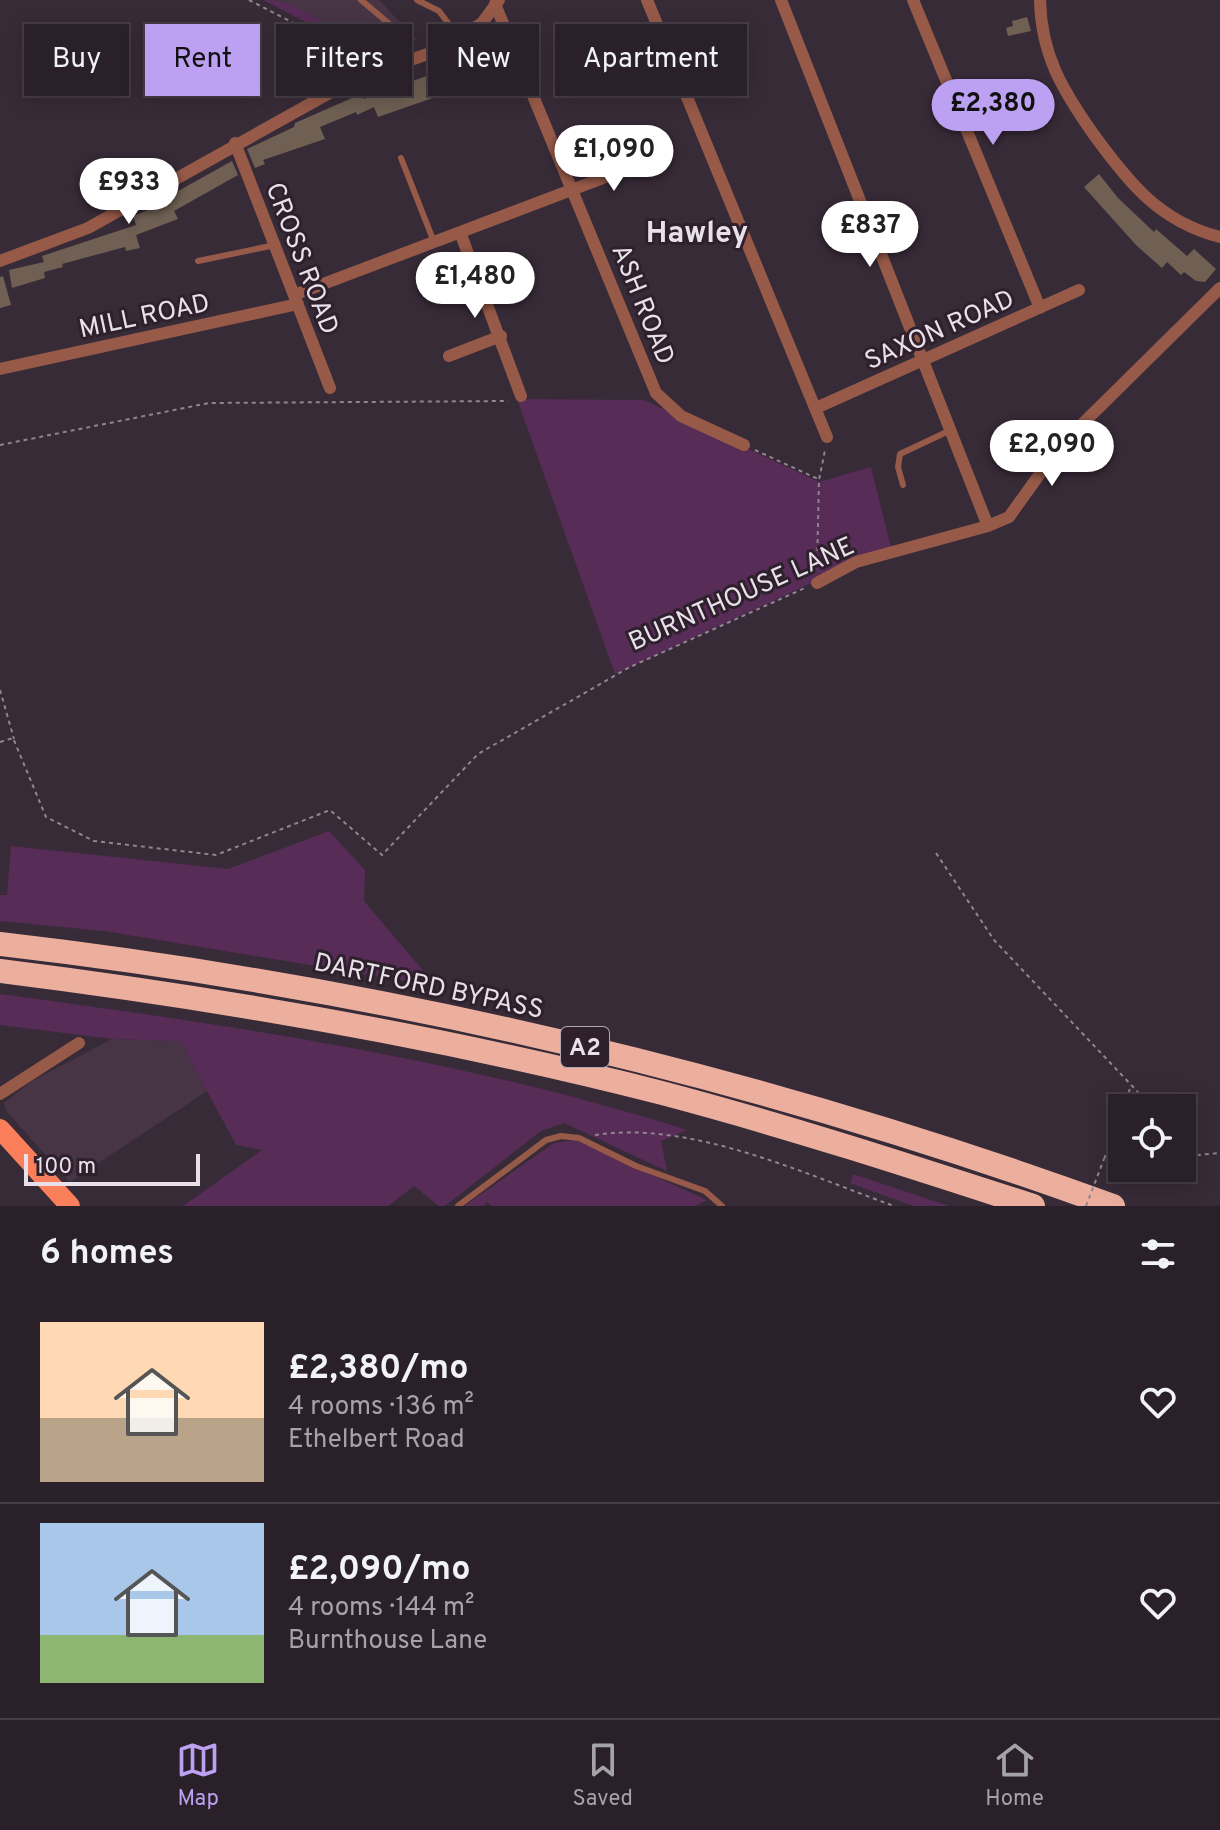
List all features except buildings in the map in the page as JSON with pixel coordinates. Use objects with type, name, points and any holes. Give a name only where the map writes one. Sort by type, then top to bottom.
[{"type":"highway","name":"DARTFORD BYPASS","points":[[0,944],[263,980],[478,1022],[661,1065],[849,1118],[1113,1206]]},
{"type":"highway","name":"DARTFORD BYPASS","points":[[0,971],[262,1008],[477,1050],[676,1098],[855,1148],[1033,1206]]},
{"type":"main road","points":[[8,1145],[70,1206]]},
{"type":"street","points":[[647,0],[827,437]]},
{"type":"street","points":[[781,0],[925,359],[988,526]]},
{"type":"street","points":[[913,0],[1040,308]]},
{"type":"street","points":[[1040,0],[1042,32],[1060,86],[1117,168],[1165,214],[1220,237]]},
{"type":"street","points":[[481,24],[495,1]]},
{"type":"street","name":"ASH ROAD","points":[[495,1],[656,393],[681,416],[744,445]]},
{"type":"street","points":[[413,60],[428,53]]},
{"type":"street","points":[[0,261],[88,228],[290,112],[324,96]]},
{"type":"street","name":"CROSS ROAD","points":[[235,143],[330,388]]},
{"type":"street","name":"MILL ROAD","points":[[0,369],[296,300],[434,242],[640,164]]},
{"type":"street","points":[[460,232],[521,396]]},
{"type":"street","name":"BURNTHOUSE LANE","points":[[817,583],[856,562],[988,526],[1009,517],[1059,447],[1220,288]]},
{"type":"street","name":"SAXON ROAD","points":[[816,408],[1079,290]]},
{"type":"street","points":[[449,356],[501,336]]},
{"type":"street","points":[[0,1094],[79,1043]]},
{"type":"lane","points":[[361,0],[393,27],[413,60]]},
{"type":"lane","points":[[417,0],[439,11],[449,24]]},
{"type":"lane","points":[[401,158],[434,242]]},
{"type":"lane","points":[[198,261],[275,245]]},
{"type":"lane","points":[[903,485],[898,467],[900,454],[952,430]]},
{"type":"lane","points":[[458,1206],[546,1140],[561,1136],[579,1138],[636,1166],[705,1191],[722,1206]]},
{"type":"path","points":[[249,0],[293,24]]},
{"type":"path","points":[[0,445],[209,403],[502,403],[521,396]]},
{"type":"path","points":[[817,583],[819,480],[827,437]]},
{"type":"path","points":[[744,445],[819,480]]},
{"type":"path","name":"BURNTHOUSE LANE","points":[[16,744],[46,817],[94,841],[216,855],[330,810],[382,855],[478,754],[630,667],[817,583]]},
{"type":"path","points":[[0,690],[16,744]]},
{"type":"path","points":[[0,742],[13,738],[16,744]]},
{"type":"path","points":[[936,853],[994,940],[1140,1094]]},
{"type":"path","points":[[1129,1094],[1132,1085]]},
{"type":"path","points":[[579,1138],[622,1131],[747,1153],[894,1206]]},
{"type":"path","points":[[1086,1206],[1108,1148]]},
{"type":"path","points":[[1197,1155],[1220,1153]]},
{"type":"shaded area","points":[[264,0],[379,0],[402,24],[309,24]]},
{"type":"shaded area","points":[[264,0],[291,5],[329,24],[309,24]]},
{"type":"shaded area","points":[[517,399],[644,400],[819,482],[871,467],[892,551],[820,579],[615,674]]},
{"type":"shaded area","points":[[329,831],[365,870],[364,901],[436,986],[104,931],[0,921],[0,895],[7,895],[11,846],[228,869]]},
{"type":"shaded area","points":[[0,994],[260,1032],[433,1064],[603,1105],[687,1130],[661,1141],[667,1171],[564,1123],[541,1131],[445,1206],[439,1206],[414,1186],[388,1206],[183,1206],[262,1150],[236,1145],[180,1041],[112,1039],[0,1025]]},
{"type":"shaded area","points":[[112,1039],[180,1041],[207,1091],[70,1182],[7,1112],[4,1103],[32,1081]]},
{"type":"shaded area","points":[[575,1140],[707,1200],[695,1206],[492,1206],[487,1202],[483,1206],[464,1206],[554,1143]]},
{"type":"shaded area","points":[[853,1174],[949,1206],[913,1206],[850,1183]]},
{"type":"district","name":"Hawley","points":[[697,232]]}]
